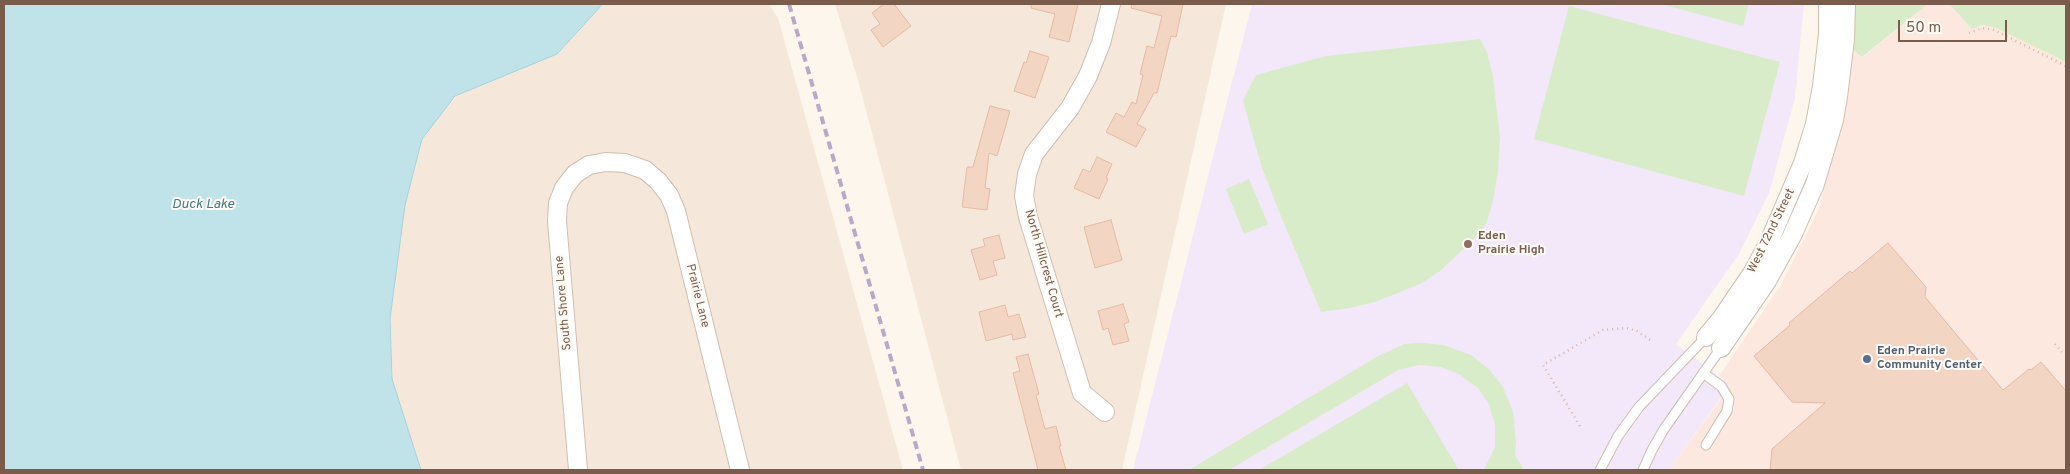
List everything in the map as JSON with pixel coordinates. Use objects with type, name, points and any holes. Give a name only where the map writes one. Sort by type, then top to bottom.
[{"type":"street","name":"North Hillcrest Court","points":[[1105,412],[1082,393],[1028,217],[1024,196],[1027,174],[1034,154],[1070,108],[1088,76],[1101,43],[1111,4]]},
{"type":"street","name":"West 72nd Street","points":[[1706,337],[1721,319],[1753,272],[1770,242],[1803,163],[1815,124],[1822,86],[1828,34],[1828,4]]},
{"type":"street","name":"West 72nd Street","points":[[1721,348],[1771,273],[1792,236],[1815,184],[1834,120],[1838,97],[1846,39],[1846,4]]},
{"type":"street","name":"South Shore Lane","points":[[578,470],[558,230],[558,204],[564,188],[575,174],[589,165],[606,162]]},
{"type":"street","name":"Prairie Lane","points":[[606,162],[626,163],[645,170],[658,181],[669,195],[676,211],[740,470]]},
{"type":"lane","name":"West 72nd Street","points":[[1600,470],[1618,436],[1639,407],[1706,337]]},
{"type":"lane","name":"West 72nd Street","points":[[1643,470],[1664,429],[1721,348]]},
{"type":"lane","points":[[1704,373],[1721,386],[1729,399],[1727,411],[1706,445]]},
{"type":"path","points":[[1969,33],[1983,28],[1994,30],[2066,66]]},
{"type":"path","points":[[1580,426],[1543,365],[1603,330],[1627,328],[1637,331],[1650,340]]},
{"type":"path","points":[[2055,344],[2062,352]]},
{"type":"shaded area","points":[[604,4],[769,4],[778,18],[903,470],[409,470],[391,397],[388,345],[402,215],[424,133],[457,96],[509,69],[560,51]]},
{"type":"shaded area","points":[[835,4],[1226,4],[1122,470],[961,470],[858,80]]},
{"type":"shaded area","name":"Eden Prairie High","points":[[1252,4],[1804,4],[1795,98],[1769,193],[1739,254],[1676,344],[1730,385],[1669,470],[1133,470]]},
{"type":"shaded area","points":[[1928,4],[1949,4],[1972,29],[1983,25],[1996,28],[2066,62],[2066,470],[1669,470],[1730,386],[1719,376],[1781,285],[1818,211],[1845,105],[1852,49],[1863,57]]},
{"type":"green space","points":[[1661,4],[1749,4],[1743,26]]},
{"type":"green space","points":[[1854,4],[1928,4],[1862,57],[1852,49]]},
{"type":"green space","points":[[1949,4],[2066,4],[2066,62],[1996,28],[1983,25],[1972,29]]},
{"type":"green space","points":[[1569,6],[1780,62],[1744,196],[1534,139]]},
{"type":"green space","points":[[1480,39],[1487,52],[1493,77],[1500,137],[1498,171],[1493,201],[1486,224],[1473,240],[1440,271],[1420,284],[1375,302],[1321,312],[1261,165],[1251,130],[1243,100],[1256,75],[1326,56]]},
{"type":"green space","points":[[1249,179],[1268,224],[1244,234],[1226,189]]},
{"type":"green space","points":[[1404,344],[1444,345],[1471,355],[1489,369],[1503,387],[1513,412],[1516,441],[1515,455],[1524,470],[1484,470],[1495,447],[1495,425],[1489,404],[1478,388],[1459,374],[1441,367],[1419,365],[1398,370],[1229,470],[1189,470],[1378,356]]},
{"type":"green space","points":[[1407,383],[1459,470],[1259,470]]},
{"type":"water","name":"Duck Lake","points":[[4,4],[603,4],[557,54],[455,96],[422,139],[405,205],[390,319],[392,379],[421,470],[4,470]]},
{"type":"building","points":[[884,4],[894,4],[911,26],[883,47],[871,30],[880,24],[872,13]]},
{"type":"building","points":[[1031,4],[1078,4],[1069,42],[1049,37],[1055,14],[1031,8]]},
{"type":"building","points":[[1132,4],[1183,4],[1176,37],[1171,36],[1157,93],[1154,93],[1137,124],[1146,129],[1136,147],[1106,132],[1116,113],[1124,117],[1132,102],[1136,104],[1143,75],[1140,74],[1147,46],[1154,48],[1162,16],[1131,8]]},
{"type":"building","points":[[1030,51],[1049,57],[1035,98],[1014,91]]},
{"type":"building","points":[[990,106],[1010,111],[997,156],[989,153],[985,188],[990,189],[987,210],[962,207],[967,167],[973,167]]},
{"type":"building","points":[[1097,157],[1112,164],[1099,199],[1074,188],[1083,169],[1090,172]]},
{"type":"building","points":[[1111,220],[1122,260],[1095,268],[1084,227]]},
{"type":"building","points":[[999,235],[1005,258],[993,261],[997,275],[980,280],[971,250],[985,246],[983,239]]},
{"type":"building","name":"Eden Prairie Community Center","points":[[1888,243],[1926,287],[1925,297],[2003,390],[2041,362],[2066,391],[2066,470],[1770,470],[1772,449],[1825,403],[1792,402],[1754,356],[1790,325],[1789,323],[1850,271],[1852,273]]},
{"type":"building","points":[[1123,304],[1129,322],[1124,324],[1129,341],[1113,345],[1108,328],[1103,330],[1098,311]]},
{"type":"building","points":[[1005,305],[1008,317],[1019,314],[1026,337],[1013,340],[1012,334],[986,341],[979,312]]},
{"type":"building","points":[[1028,354],[1039,394],[1036,395],[1045,429],[1056,426],[1061,446],[1059,446],[1066,470],[1038,470],[1013,373],[1020,371],[1016,357]]},
{"type":"railway","points":[[789,4],[923,470]]},
{"type":"place","name":"Eden Prairie High","points":[[1468,244]]},
{"type":"place","name":"Eden Prairie Community Center","points":[[1867,359]]}]
